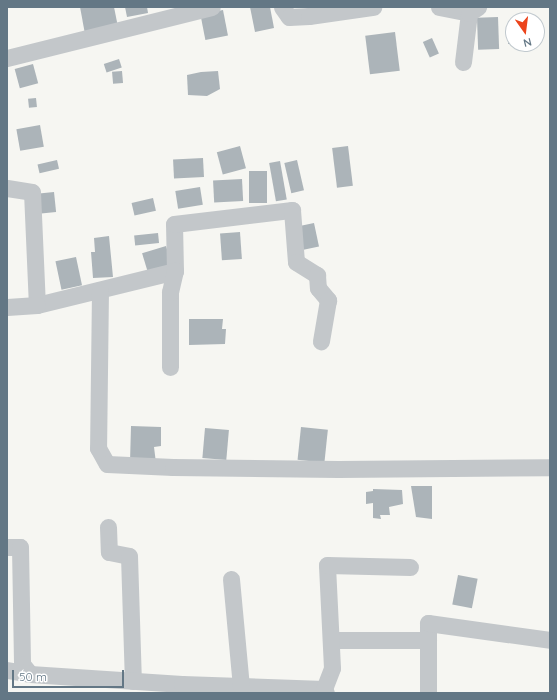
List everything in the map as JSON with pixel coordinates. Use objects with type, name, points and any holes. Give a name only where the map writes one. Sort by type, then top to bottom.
[{"type":"street","points":[[7,58],[212,7]]},
{"type":"street","points":[[282,7],[289,17],[309,16],[373,7]]},
{"type":"street","points":[[439,7],[474,10],[463,62]]},
{"type":"street","points":[[7,188],[32,192],[37,305]]},
{"type":"street","points":[[170,367],[170,292],[175,271],[174,224],[292,210],[296,262],[317,275],[318,288],[328,300],[321,341]]},
{"type":"street","points":[[7,307],[37,305],[175,271]]},
{"type":"street","points":[[100,290],[98,448],[107,464],[173,467],[338,469],[550,467]]},
{"type":"street","points":[[108,527],[109,552],[129,556],[133,681]]},
{"type":"street","points":[[7,547],[20,547],[22,664],[30,674]]},
{"type":"street","points":[[7,670],[30,674],[133,681],[325,691],[332,668],[327,565],[410,567]]},
{"type":"street","points":[[231,579],[241,686]]},
{"type":"street","points":[[428,693],[428,623],[550,640]]},
{"type":"street","points":[[331,640],[428,640]]},
{"type":"building","points":[[80,7],[114,7],[118,27],[85,34]]},
{"type":"building","points":[[125,7],[147,7],[148,13],[127,17]]},
{"type":"building","points":[[250,7],[270,7],[274,28],[255,32]]},
{"type":"building","points":[[223,10],[228,36],[205,40],[200,14]]},
{"type":"building","points":[[498,17],[499,49],[478,50],[477,18]]},
{"type":"building","points":[[395,32],[400,71],[370,74],[365,36]]},
{"type":"building","points":[[432,38],[439,54],[430,58],[423,42]]},
{"type":"building","points":[[119,59],[122,68],[107,73],[104,64]]},
{"type":"building","points":[[33,64],[38,83],[20,88],[15,69]]},
{"type":"building","points":[[122,71],[123,83],[113,84],[112,72]]},
{"type":"building","points":[[218,71],[220,89],[207,96],[188,95],[187,75]]},
{"type":"building","points":[[36,98],[37,107],[29,108],[28,99]]},
{"type":"building","points":[[40,125],[44,147],[20,151],[16,129]]},
{"type":"building","points":[[240,146],[246,168],[223,174],[217,152]]},
{"type":"building","points":[[348,146],[353,186],[337,188],[332,148]]},
{"type":"building","points":[[203,158],[204,177],[174,179],[173,160]]},
{"type":"building","points":[[57,160],[59,169],[40,173],[38,164]]},
{"type":"building","points":[[297,160],[304,190],[291,193],[284,163]]},
{"type":"building","points":[[280,161],[287,199],[276,201],[269,163]]},
{"type":"building","points":[[249,171],[267,171],[267,203],[249,203]]},
{"type":"building","points":[[242,179],[243,201],[214,202],[213,181]]},
{"type":"building","points":[[200,187],[203,205],[178,209],[175,191]]},
{"type":"building","points":[[54,192],[56,212],[36,214],[34,194]]},
{"type":"building","points":[[153,198],[156,211],[134,216],[132,203]]},
{"type":"building","points":[[314,223],[319,246],[302,250],[297,227]]},
{"type":"building","points":[[240,232],[242,259],[222,260],[220,233]]},
{"type":"building","points":[[158,233],[159,243],[135,245],[134,236]]},
{"type":"building","points":[[109,236],[113,277],[93,278],[91,252],[95,252],[94,238]]},
{"type":"building","points":[[166,246],[172,266],[148,273],[142,253]]},
{"type":"building","points":[[76,257],[82,285],[61,290],[55,261]]},
{"type":"building","points":[[189,319],[223,319],[222,329],[226,329],[225,344],[189,345]]},
{"type":"building","points":[[131,426],[161,427],[161,446],[154,447],[156,463],[130,462]]},
{"type":"building","points":[[301,427],[328,430],[324,463],[298,460]]},
{"type":"building","points":[[205,428],[229,430],[226,460],[202,458]]},
{"type":"building","points":[[411,486],[432,486],[432,519],[416,517]]},
{"type":"building","points":[[373,489],[402,490],[403,504],[389,507],[390,515],[380,515],[381,519],[373,518],[373,503],[366,504],[366,492],[373,491]]},
{"type":"building","points":[[458,575],[478,579],[472,608],[452,604]]}]
